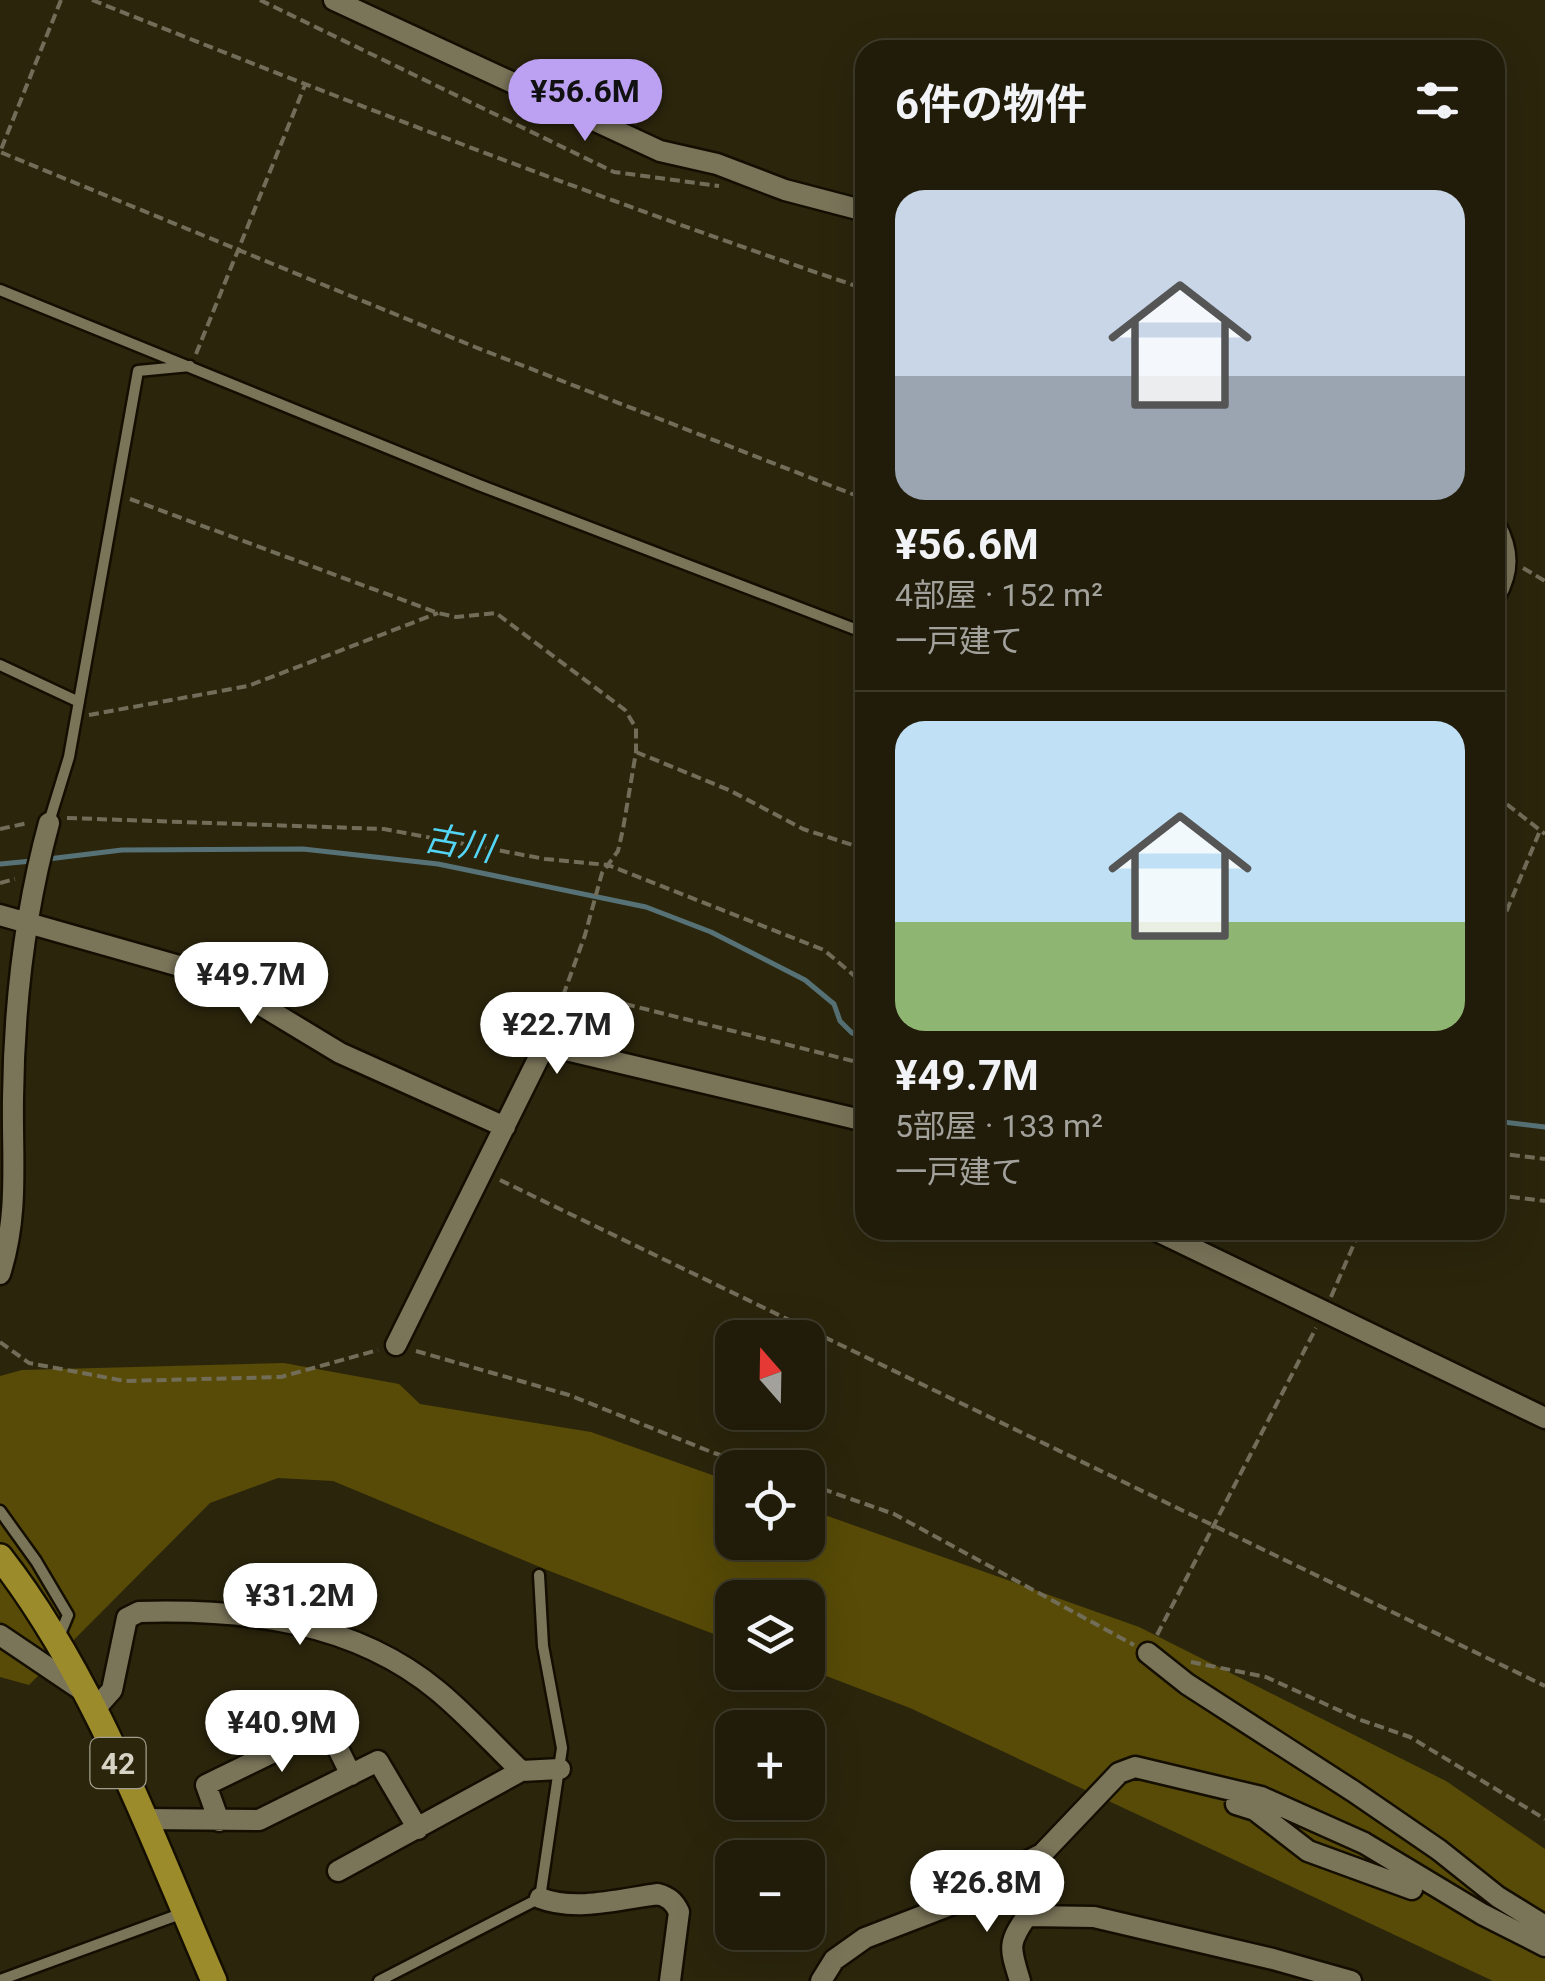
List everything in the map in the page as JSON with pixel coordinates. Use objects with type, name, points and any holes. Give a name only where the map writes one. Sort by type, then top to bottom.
[{"type":"main road","name":"42","points":[[0,1557],[57,1640],[90,1701],[214,1981]]},
{"type":"street","points":[[334,0],[660,151],[717,164],[784,190],[855,208]]},
{"type":"street","points":[[1505,546],[1505,578]]},
{"type":"street","points":[[0,1274],[14,1222],[13,1094],[28,922],[36,868],[49,820]]},
{"type":"street","points":[[0,914],[211,975],[340,1053],[504,1126]]},
{"type":"street","points":[[396,1345],[545,1045],[855,1120]]},
{"type":"street","points":[[1176,1240],[1545,1418]]},
{"type":"street","points":[[0,1635],[90,1701],[112,1690],[128,1618],[139,1612],[295,1622],[354,1639],[403,1667],[436,1690],[521,1771]]},
{"type":"street","points":[[1148,1652],[1187,1684],[1353,1790],[1498,1897],[1545,1926]]},
{"type":"street","points":[[219,1821],[206,1785],[327,1726],[351,1775]]},
{"type":"street","points":[[143,1819],[259,1820],[378,1761],[418,1829]]},
{"type":"street","points":[[338,1870],[521,1771],[560,1768]]},
{"type":"street","points":[[821,1981],[834,1960],[865,1938],[986,1891],[1010,1877],[1018,1866],[1042,1854],[1119,1773],[1135,1768],[1260,1798],[1364,1842],[1482,1914],[1545,1946]]},
{"type":"street","points":[[1155,1774],[1180,1787],[1254,1810],[1308,1851],[1412,1889]]},
{"type":"street","points":[[1010,1877],[1027,1916]]},
{"type":"street","points":[[540,1898],[555,1904],[577,1905],[666,1896],[678,1912],[670,1981]]},
{"type":"street","points":[[1020,1981],[1012,1938],[1027,1916]]},
{"type":"street","points":[[1027,1916],[1094,1916],[1351,1981]]},
{"type":"lane","points":[[0,290],[478,485],[855,629]]},
{"type":"lane","points":[[49,820],[69,757],[138,370],[191,366]]},
{"type":"lane","points":[[0,664],[79,702]]},
{"type":"lane","points":[[0,1512],[36,1561],[68,1615],[57,1640]]},
{"type":"lane","points":[[379,1981],[540,1898],[562,1748],[543,1646],[539,1575]]},
{"type":"lane","points":[[0,1980],[184,1912]]},
{"type":"path","points":[[61,0],[0,152],[457,339],[855,495]]},
{"type":"path","points":[[92,0],[571,185],[855,285]]},
{"type":"path","points":[[260,0],[614,172],[726,187]]},
{"type":"path","points":[[191,366],[305,85]]},
{"type":"path","points":[[116,494],[438,613],[456,617],[496,613],[625,710],[636,728],[636,752],[618,852],[602,873],[585,935],[545,1045]]},
{"type":"path","points":[[76,717],[248,686],[438,613]]},
{"type":"path","points":[[636,752],[729,790],[803,829],[855,846]]},
{"type":"path","points":[[1505,803],[1542,834],[1505,917]]},
{"type":"path","points":[[0,829],[49,820],[384,829],[545,859],[608,865],[824,950],[855,976]]},
{"type":"path","points":[[625,1004],[855,1062]]},
{"type":"path","points":[[1505,1154],[1545,1159]]},
{"type":"path","points":[[482,1171],[1545,1686]]},
{"type":"path","points":[[1505,1196],[1545,1200]]},
{"type":"path","points":[[825,1490],[894,1514],[1148,1652],[1325,1310],[1356,1240]]},
{"type":"path","points":[[0,1342],[29,1363],[125,1381],[281,1376],[396,1345],[569,1395],[715,1453]]},
{"type":"path","points":[[1182,1660],[1266,1677],[1358,1719],[1410,1737],[1545,1819]]},
{"type":"shaded area","points":[[284,1363],[399,1384],[420,1404],[591,1432],[715,1476],[715,1560],[825,1560],[825,1515],[1139,1627],[1446,1781],[1545,1849],[1545,1981],[1493,1981],[910,1708],[825,1676],[825,1580],[715,1580],[715,1634],[333,1481],[278,1478],[210,1503],[29,1685],[0,1677],[0,1376],[22,1370]]},
{"type":"waterway","name":"古川","points":[[48,859],[122,850],[303,849],[438,864],[646,907],[711,932],[805,980],[834,1004],[840,1021],[855,1034]]},
{"type":"waterway","name":"古川","points":[[0,864],[32,861]]},
{"type":"waterway","name":"古川","points":[[1505,1122],[1545,1127]]}]
